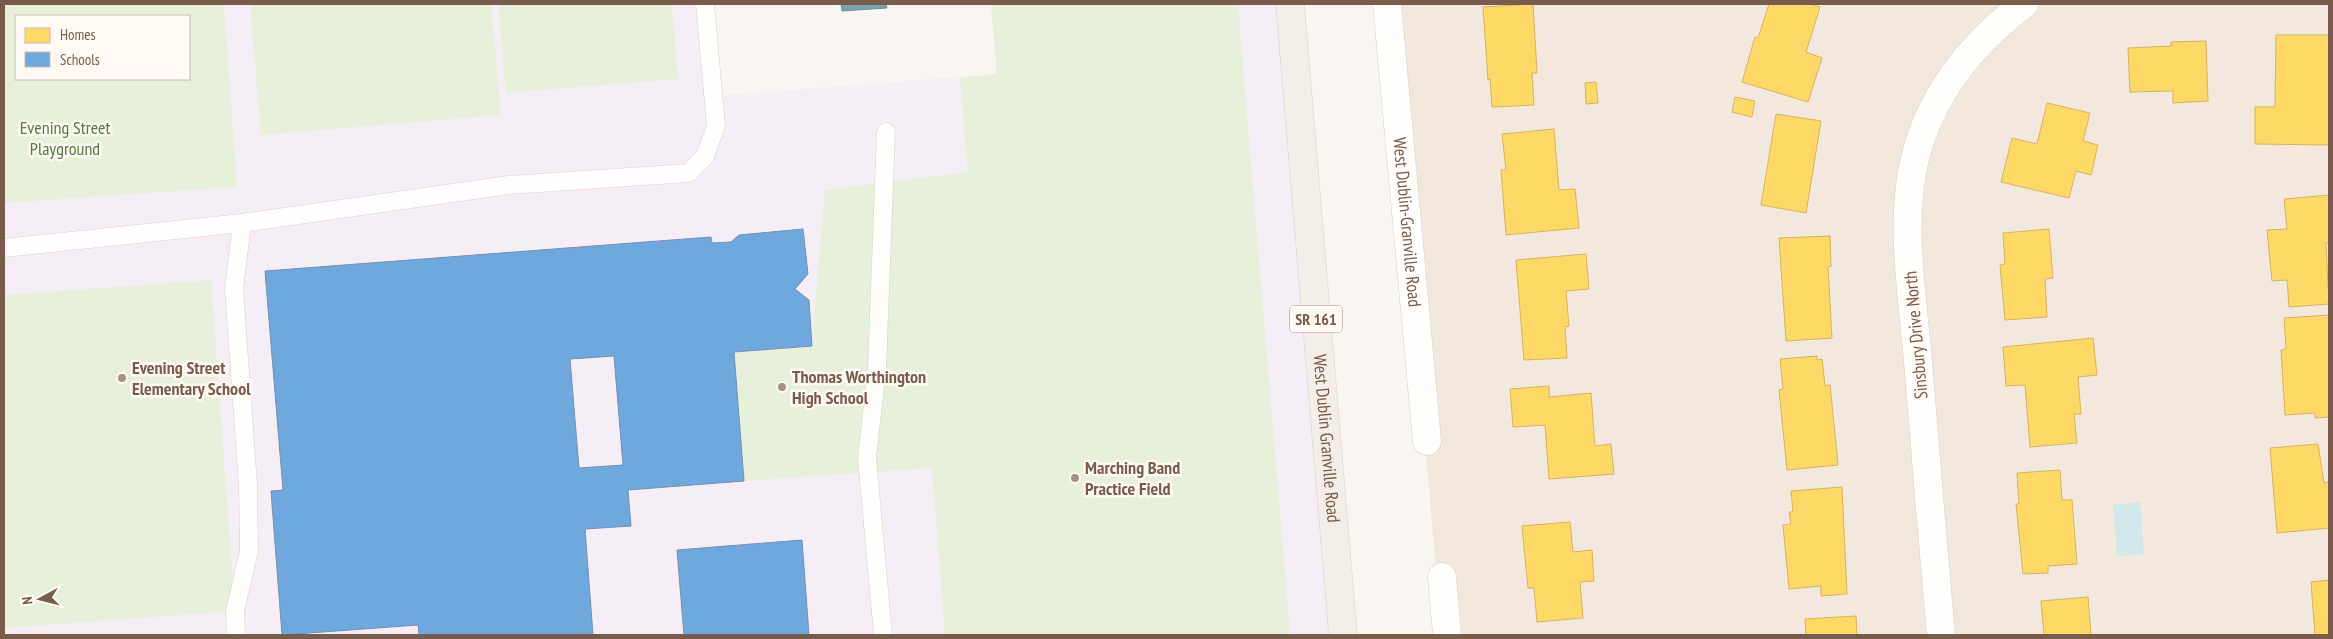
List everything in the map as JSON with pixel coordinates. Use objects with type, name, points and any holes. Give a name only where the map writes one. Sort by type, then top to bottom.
[{"type":"main road","name":"West Dublin Granville Road","points":[[1290,4],[1343,635]]},
{"type":"street","name":"West Dublin-Granville Road","points":[[1387,4],[1427,441]]},
{"type":"street","name":"Sinsbury Drive North","points":[[1941,635],[1910,267],[1908,192],[1918,146],[1936,103],[1949,80],[1972,49],[1997,24],[2024,4]]},
{"type":"street","points":[[1442,577],[1446,635]]},
{"type":"lane","points":[[4,248],[242,224],[509,186],[689,173],[705,156],[716,126],[705,4]]},
{"type":"lane","points":[[883,635],[867,458],[877,368],[886,132]]},
{"type":"lane","points":[[236,635],[235,611],[249,551],[248,485],[234,289],[242,224]]},
{"type":"shaded area","name":"Thomas Worthington High School","points":[[4,4],[705,4],[713,96],[997,74],[991,4],[1290,4],[1343,635],[4,635]]},
{"type":"shaded area","points":[[1386,4],[2329,4],[2329,635],[1442,635]]},
{"type":"green space","name":"Evening Street Playground","points":[[4,4],[224,4],[237,187],[4,203]]},
{"type":"green space","points":[[250,4],[491,4],[501,115],[261,135]]},
{"type":"green space","points":[[498,4],[672,4],[678,79],[506,93]]},
{"type":"green space","points":[[991,4],[1238,4],[1290,635],[945,635],[932,468],[744,481],[734,352],[812,346],[825,190],[968,172],[960,78],[997,74]]},
{"type":"green space","points":[[211,280],[235,611],[4,628],[4,295]]},
{"type":"water","points":[[2140,502],[2144,554],[2117,556],[2113,505]]},
{"type":"building: Homes","points":[[1533,4],[1537,73],[1532,73],[1534,105],[1492,107],[1490,79],[1488,80],[1483,7]]},
{"type":"building: Homes","points":[[1769,4],[1810,4],[1820,7],[1806,52],[1822,58],[1808,102],[1742,82],[1755,37],[1758,38]]},
{"type":"building: Homes","points":[[2276,35],[2329,35],[2329,145],[2255,144],[2255,107],[2275,107]]},
{"type":"building: Homes","points":[[2206,41],[2208,101],[2173,103],[2173,91],[2130,92],[2128,48],[2171,46],[2171,42]]},
{"type":"building: Homes","points":[[1596,82],[1598,103],[1586,104],[1585,83]]},
{"type":"building: Homes","points":[[1735,97],[1755,101],[1752,117],[1732,112]]},
{"type":"building: Homes","points":[[2047,103],[2090,113],[2083,141],[2098,145],[2091,175],[2076,171],[2069,198],[2001,182],[2012,138],[2037,144]]},
{"type":"building: Homes","points":[[1776,114],[1821,121],[1806,213],[1761,205]]},
{"type":"building: Homes","points":[[1554,129],[1559,190],[1575,189],[1579,228],[1506,235],[1501,170],[1506,170],[1502,134]]},
{"type":"building: Homes","points":[[2329,195],[2329,243],[2326,243],[2329,304],[2289,307],[2287,280],[2272,281],[2267,230],[2287,229],[2284,199]]},
{"type":"building: Homes","points":[[2049,229],[2053,278],[2045,279],[2047,317],[2005,320],[2000,265],[2005,264],[2003,233]]},
{"type":"building: Homes","points":[[1830,236],[1831,266],[1828,267],[1832,338],[1786,341],[1779,238]]},
{"type":"building: Homes","points":[[1586,254],[1589,289],[1566,291],[1569,326],[1565,327],[1567,358],[1524,360],[1516,260]]},
{"type":"building: Homes","points":[[2329,315],[2329,417],[2315,418],[2315,413],[2285,415],[2281,350],[2286,349],[2284,318]]},
{"type":"building: Homes","points":[[2093,338],[2097,375],[2078,377],[2081,414],[2074,414],[2077,443],[2030,447],[2025,385],[2006,386],[2003,347]]},
{"type":"building: Homes","points":[[1817,356],[1817,360],[1822,359],[1825,386],[1830,385],[1838,465],[1787,470],[1779,390],[1783,389],[1780,359]]},
{"type":"building: Homes","points":[[1549,386],[1549,397],[1591,393],[1595,446],[1611,444],[1614,474],[1549,479],[1545,425],[1513,427],[1510,389]]},
{"type":"building: Homes","points":[[2318,444],[2324,483],[2329,482],[2329,528],[2277,533],[2270,448]]},
{"type":"building: Homes","points":[[2060,470],[2062,500],[2072,500],[2077,564],[2048,566],[2048,573],[2023,574],[2016,504],[2019,504],[2017,473]]},
{"type":"building: Homes","points":[[1842,487],[1847,594],[1821,596],[1821,586],[1789,589],[1783,525],[1791,524],[1789,512],[1793,512],[1791,491]]},
{"type":"building: Homes","points":[[1570,522],[1573,552],[1592,550],[1594,581],[1580,582],[1583,618],[1537,622],[1534,588],[1528,588],[1522,526]]},
{"type":"building: Homes","points":[[2329,580],[2329,635],[2315,635],[2311,582]]},
{"type":"building: Homes","points":[[2088,597],[2091,635],[2044,635],[2041,601]]},
{"type":"building: Homes","points":[[1856,616],[1857,635],[1806,635],[1805,619]]},
{"type":"building: Schools","name":"Thomas Worthington High School","points":[[803,229],[808,274],[795,289],[809,300],[812,346],[734,352],[744,481],[628,490],[631,526],[585,529],[593,635],[419,635],[418,625],[282,635],[271,491],[283,490],[265,271],[711,237],[712,243],[731,242],[739,235]],"holes":[[[614,356],[623,465],[579,468],[570,359]]]},
{"type":"building: Schools","points":[[802,540],[809,635],[684,635],[677,550]]},
{"type":"building: Public","points":[[841,4],[886,4],[887,8],[842,11]]},
{"type":"place","name":"Evening Street Elementary School","points":[[122,378]]},
{"type":"place","name":"Thomas Worthington High School","points":[[782,387]]},
{"type":"place","name":"Marching Band Practice Field","points":[[1075,478]]}]
